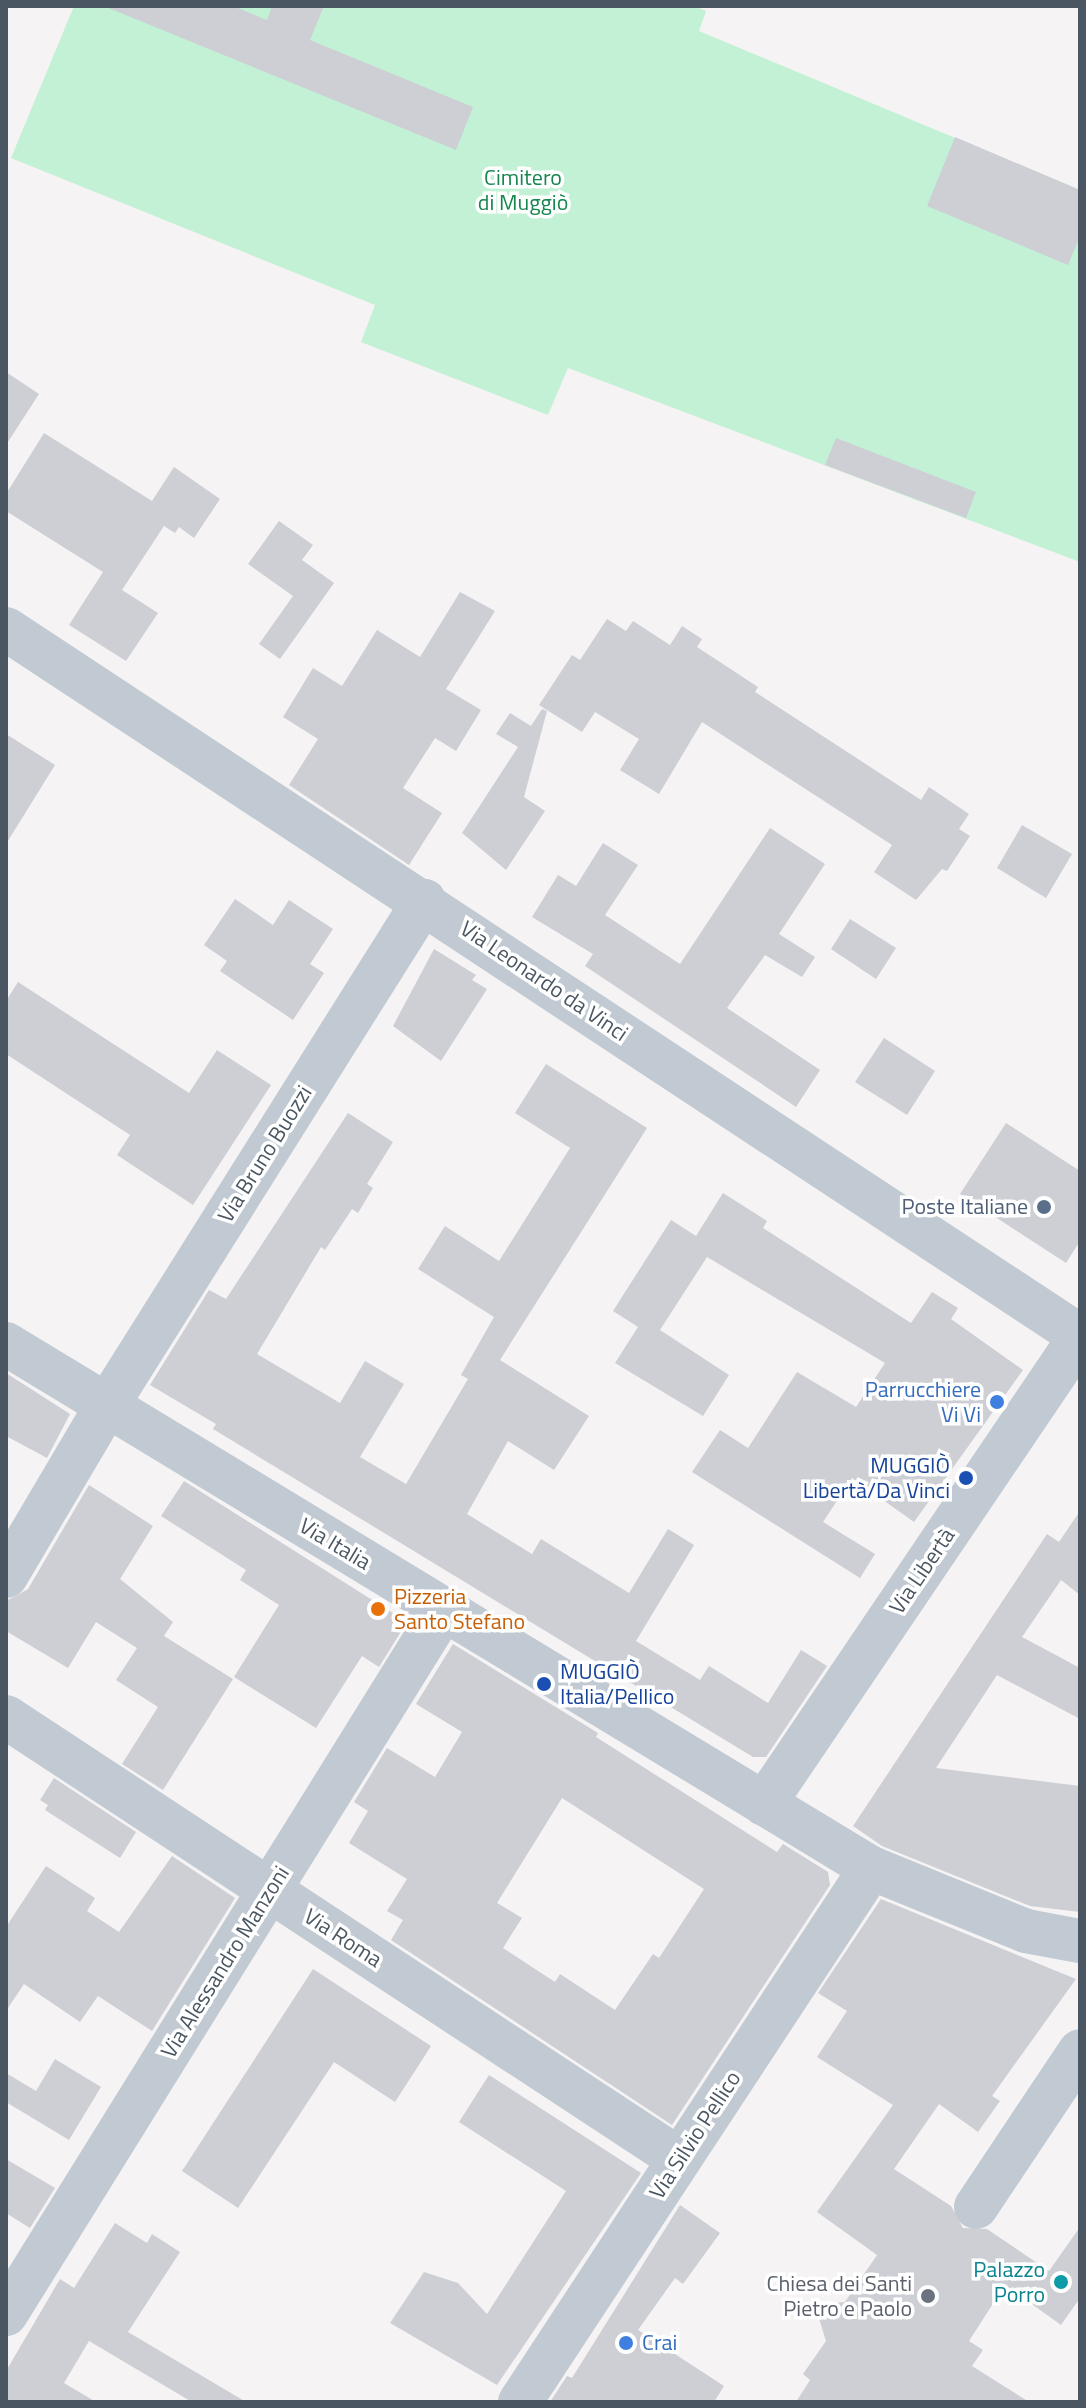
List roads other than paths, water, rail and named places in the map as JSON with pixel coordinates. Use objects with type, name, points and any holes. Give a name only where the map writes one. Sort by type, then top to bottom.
[{"type":"street","name":"Via Leonardo da Vinci","points":[[6,629],[424,901],[1080,1336]]},
{"type":"street","name":"Via Bruno Buozzi","points":[[6,1576],[106,1407],[424,901]]},
{"type":"street","name":"Via Libertà","points":[[764,1804],[1080,1336]]},
{"type":"street","name":"Via Italia","points":[[6,1344],[871,1868],[1026,1931],[1080,1941]]},
{"type":"street","name":"Via Alessandro Manzoni","points":[[6,2314],[444,1609]]},
{"type":"street","name":"Via Roma","points":[[6,1717],[679,2159]]},
{"type":"street","name":"Via Silvio Pellico","points":[[520,2402],[871,1868]]},
{"type":"street","points":[[976,2207],[1080,2051]]},
{"type":"place","name":"Poste Italiane","points":[[1044,1207]]},
{"type":"place","name":"Parrucchiere Vi Vi","points":[[997,1402]]},
{"type":"place","name":"MUGGIÒ Libertà/Da Vinci","points":[[966,1478]]},
{"type":"place","name":"Pizzeria Santo Stefano","points":[[378,1609]]},
{"type":"place","name":"MUGGIÒ Italia/Pellico","points":[[544,1684]]},
{"type":"place","name":"Palazzo Porro","points":[[1061,2282]]},
{"type":"place","name":"Chiesa dei Santi Pietro e Paolo","points":[[928,2296]]},
{"type":"place","name":"Crai","points":[[626,2343]]},
{"type":"park label","name":"Cimitero di Muggiò","points":[[523,190]]}]
